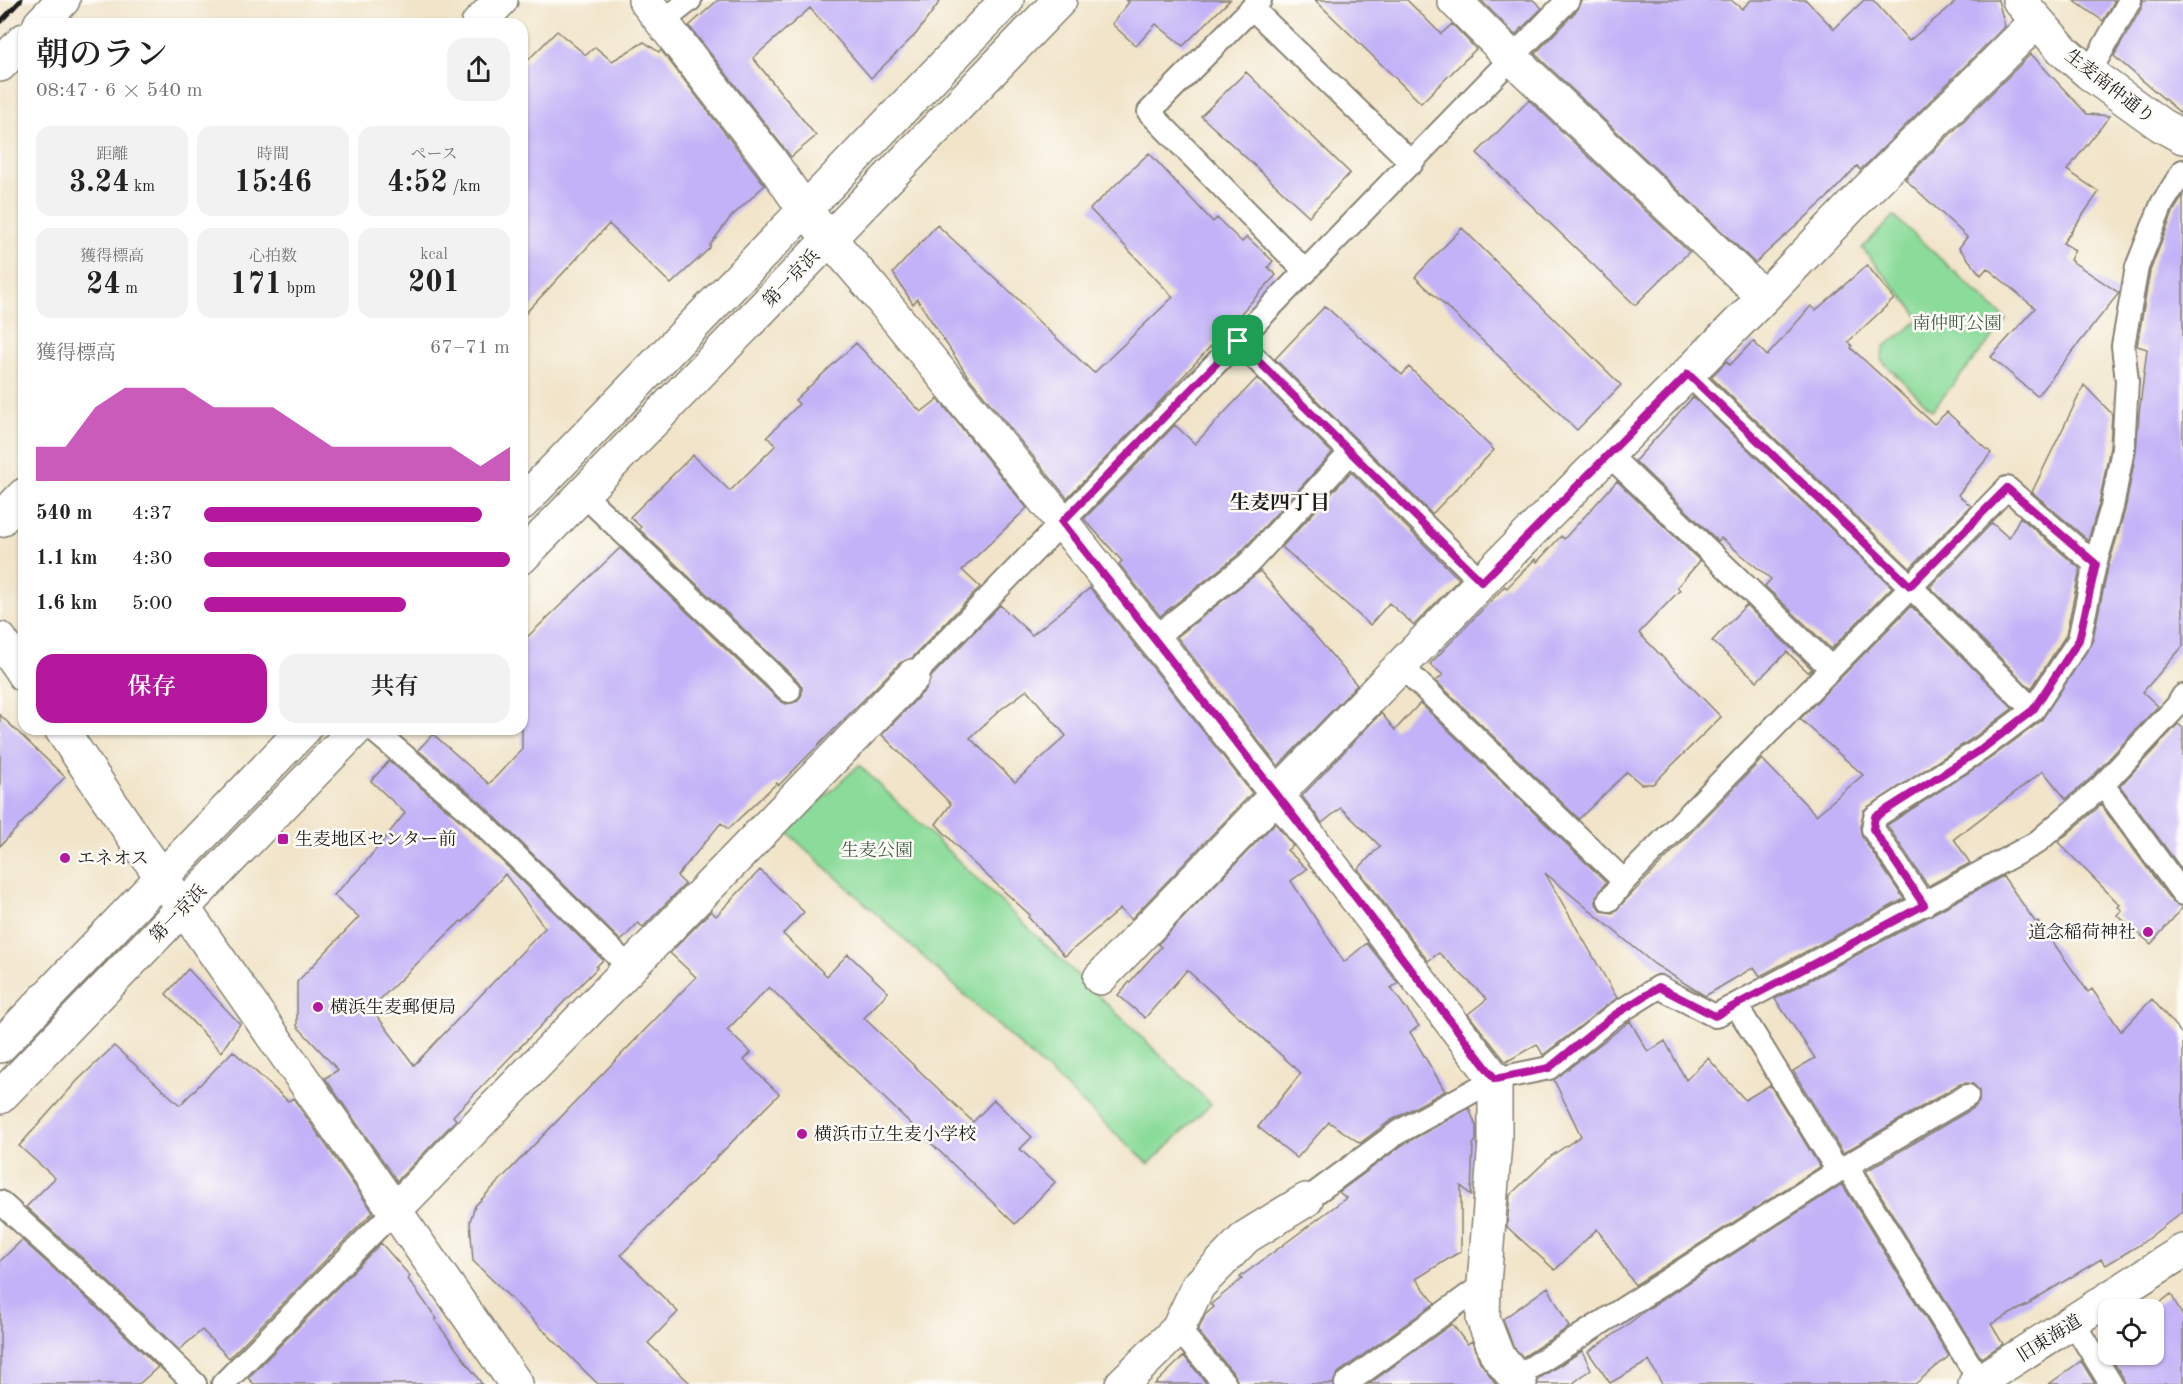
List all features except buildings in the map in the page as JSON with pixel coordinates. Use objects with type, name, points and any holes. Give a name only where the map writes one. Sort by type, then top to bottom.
[{"type":"main road","points":[[46,18],[63,0]]},
{"type":"main road","points":[[484,18],[501,0]]},
{"type":"main road","points":[[528,497],[1007,0]]},
{"type":"main road","name":"第一京浜","points":[[528,551],[1060,0]]},
{"type":"main road","points":[[1454,0],[1764,297]]},
{"type":"main road","points":[[1100,978],[1482,582],[1859,198],[2028,10]]},
{"type":"main road","name":"生麦南仲通り","points":[[2028,10],[2063,50],[2089,73],[2161,125],[2183,137]]},
{"type":"main road","points":[[653,11],[770,160],[804,209],[872,288],[1154,638],[1495,1079],[1495,1142],[1483,1319],[1497,1355],[1517,1381]]},
{"type":"main road","points":[[0,64],[18,46]]},
{"type":"main road","points":[[0,520],[18,501]]},
{"type":"main road","points":[[0,639],[18,666]]},
{"type":"main road","points":[[394,1211],[913,676]]},
{"type":"main road","points":[[64,735],[516,1384]]},
{"type":"main road","name":"第一京浜","points":[[0,1046],[298,735]]},
{"type":"main road","name":"第一京浜","points":[[0,1097],[350,735]]},
{"type":"main road","points":[[1122,1384],[1178,1329],[1198,1286],[1246,1237],[1306,1200]]},
{"type":"main road","name":"旧東海道","points":[[1977,1382],[2073,1322],[2181,1261]]},
{"type":"lane","points":[[653,11],[690,0]]},
{"type":"lane","points":[[913,676],[1568,0]]},
{"type":"lane","points":[[2089,73],[2130,0]]},
{"type":"lane","points":[[1306,272],[1149,112],[1256,4],[1412,163]]},
{"type":"lane","points":[[1924,905],[1873,829],[1875,817],[1982,749],[2033,710],[2079,640],[2096,564],[2112,507],[2123,449],[2127,381],[2123,346],[2138,267],[2162,204],[2183,171]]},
{"type":"lane","points":[[1238,341],[1482,582]]},
{"type":"lane","points":[[1688,374],[1910,586],[2033,710]]},
{"type":"lane","points":[[1154,638],[1248,564],[1351,452]]},
{"type":"lane","points":[[1608,454],[1831,668]]},
{"type":"lane","points":[[1609,900],[1624,881],[2007,488],[2096,564]]},
{"type":"lane","points":[[583,494],[789,691]]},
{"type":"lane","points":[[1401,666],[1624,881]]},
{"type":"lane","points":[[1306,1200],[1397,1133],[1495,1079],[1549,1068],[1613,1016],[1659,987],[1715,1016],[2036,843],[2103,785],[2181,704]]},
{"type":"lane","points":[[379,735],[472,813],[630,968]]},
{"type":"lane","points":[[2103,785],[2183,894]]},
{"type":"lane","points":[[1736,1005],[1843,1168],[1977,1382]]},
{"type":"lane","points":[[1517,1381],[1843,1168],[1967,1096]]},
{"type":"lane","points":[[0,1202],[103,1294],[195,1384]]},
{"type":"lane","points":[[223,1384],[394,1211]]},
{"type":"lane","points":[[1346,1384],[1484,1284]]},
{"type":"lane","points":[[2073,1322],[2110,1384]]},
{"type":"lane","points":[[1178,1329],[1225,1384]]},
{"type":"green space","name":"南仲町公園","points":[[1894,216],[2007,320],[1932,410],[1881,360],[1884,347],[1921,319],[1862,248]]},
{"type":"green space","name":"生麦公園","points":[[859,765],[1211,1104],[1149,1164],[787,832]]},
{"type":"railway","points":[[0,22],[21,0]]},
{"type":"place","name":"生麦地区センター前","points":[[283,839]]},
{"type":"place","name":"エネオス","points":[[65,858]]},
{"type":"place","name":"道念稲荷神社","points":[[2148,932]]},
{"type":"place","name":"横浜生麦郵便局","points":[[318,1007]]},
{"type":"place","name":"横浜市立生麦小学校","points":[[802,1134]]},
{"type":"district","name":"生麦四丁目","points":[[1280,502]]},
{"type":"route","points":[[1238,341],[1482,582],[1688,374],[1910,586],[2007,488],[2096,564],[2079,640],[2063,668],[2033,710],[1982,749],[1875,817],[1873,829],[1924,905],[1715,1016],[1659,987],[1613,1016],[1549,1068],[1495,1079],[1278,796],[1062,522],[1238,341]]}]
